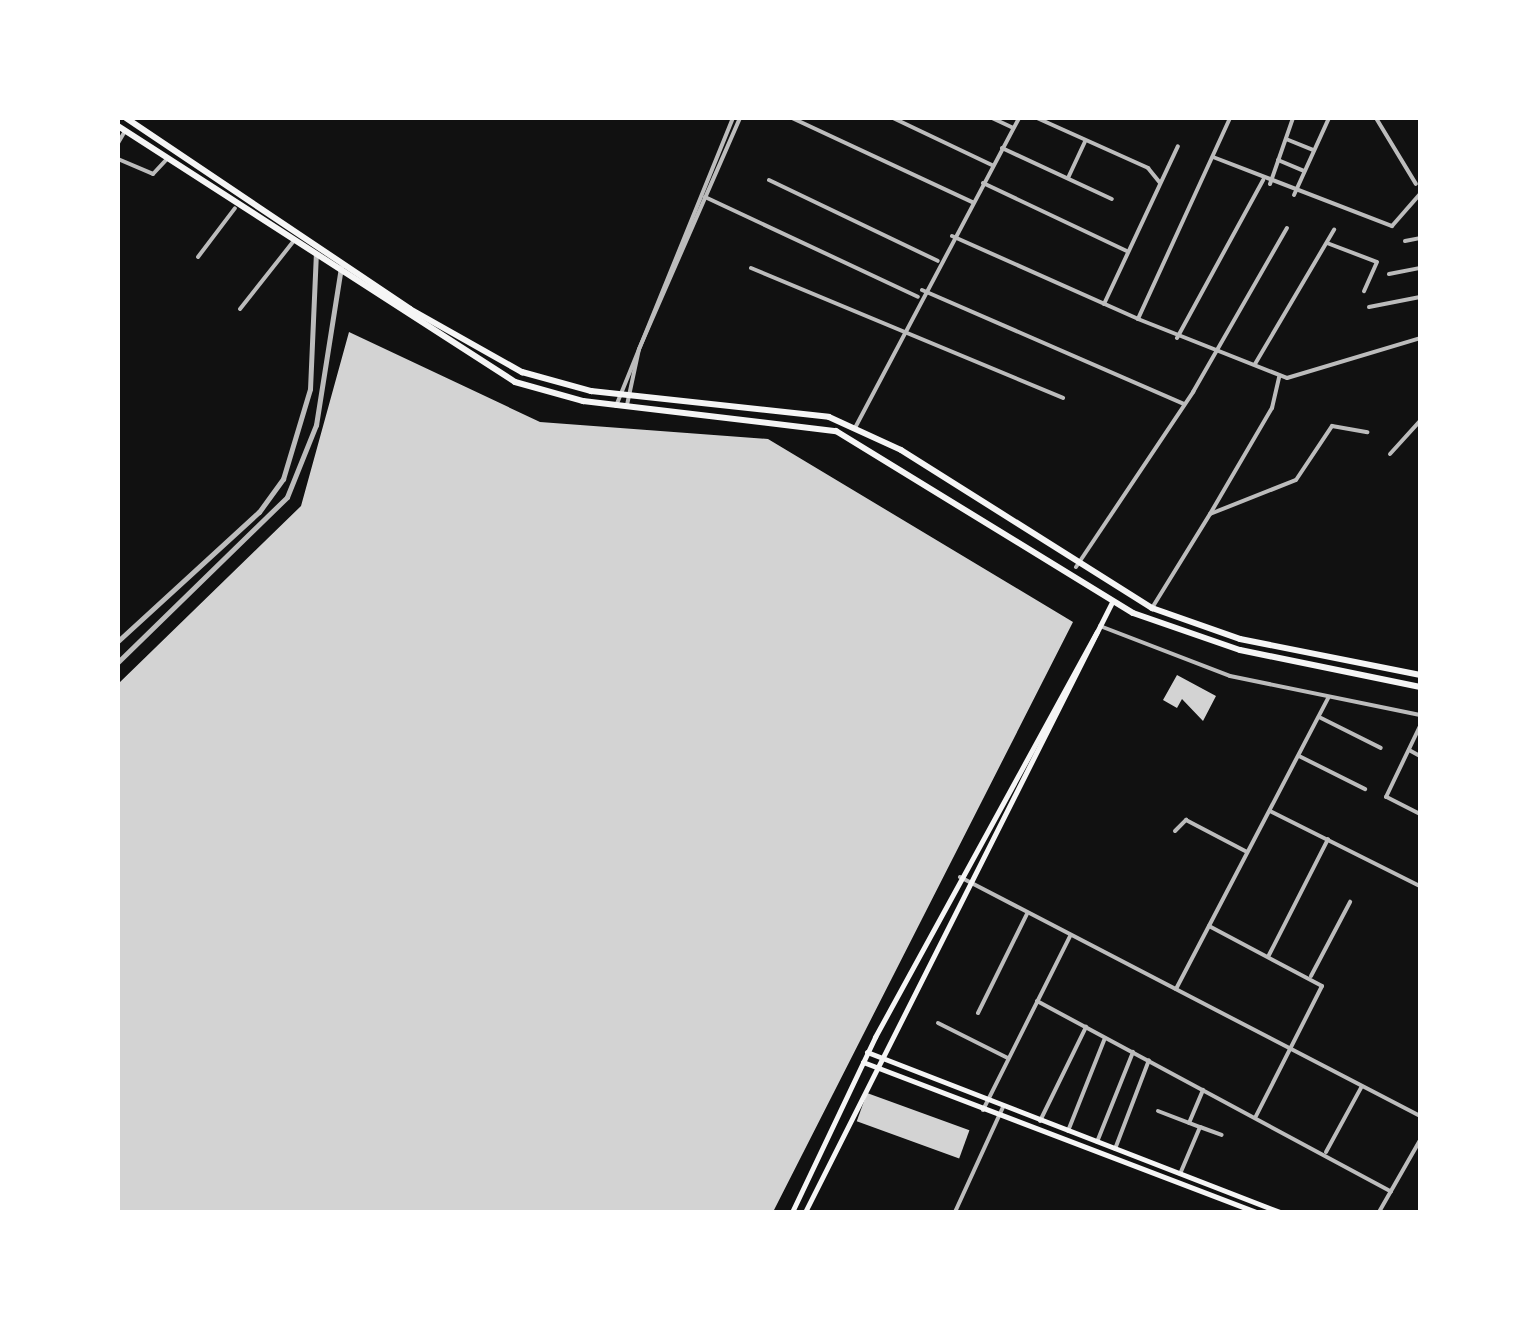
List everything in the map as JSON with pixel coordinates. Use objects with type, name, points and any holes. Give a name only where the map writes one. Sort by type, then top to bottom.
[{"type":"highway","points":[[126,118],[316,248],[522,372],[618,394],[759,403],[856,426],[1076,567],[1152,608],[1240,639],[1420,676]]},
{"type":"highway","points":[[121,128],[234,208],[492,371],[616,406],[836,431],[1112,602],[1205,641],[1420,687]]},
{"type":"main road","points":[[806,1212],[878,1056],[1112,602]]},
{"type":"main road","points":[[792,1212],[867,1052],[1099,629]]},
{"type":"main road","points":[[867,1052],[1280,1212]]},
{"type":"main road","points":[[863,1062],[1256,1212]]},
{"type":"street","points":[[616,406],[736,118]]},
{"type":"street","points":[[792,118],[972,202]]},
{"type":"street","points":[[892,118],[993,165]]},
{"type":"street","points":[[992,118],[1013,128]]},
{"type":"street","points":[[856,426],[918,297],[1020,118]]},
{"type":"street","points":[[1037,118],[1148,168],[1160,184]]},
{"type":"street","points":[[1138,319],[1230,118]]},
{"type":"street","points":[[1270,184],[1293,118]]},
{"type":"street","points":[[1294,195],[1329,118]]},
{"type":"street","points":[[1376,118],[1416,184]]},
{"type":"street","points":[[118,143],[121,128]]},
{"type":"street","points":[[1286,138],[1313,150]]},
{"type":"street","points":[[1068,178],[1086,140]]},
{"type":"street","points":[[1104,304],[1178,146]]},
{"type":"street","points":[[1002,148],[1112,198]]},
{"type":"street","points":[[1212,157],[1294,195],[1392,226],[1420,194]]},
{"type":"street","points":[[118,159],[153,174],[167,160]]},
{"type":"street","points":[[1278,160],[1304,171]]},
{"type":"street","points":[[769,180],[938,261]]},
{"type":"street","points":[[1177,338],[1264,180]]},
{"type":"street","points":[[983,182],[1128,252]]},
{"type":"street","points":[[702,196],[918,297]]},
{"type":"street","points":[[627,406],[628,394],[702,196]]},
{"type":"street","points":[[1411,208],[1420,206]]},
{"type":"street","points":[[198,258],[234,208]]},
{"type":"street","points":[[1076,567],[1217,353],[1287,228]]},
{"type":"street","points":[[1254,366],[1334,230]]},
{"type":"street","points":[[952,236],[1177,338],[1279,377],[1420,338]]},
{"type":"street","points":[[240,309],[299,237]]},
{"type":"street","points":[[1405,241],[1420,238]]},
{"type":"street","points":[[1326,243],[1377,262],[1364,291]]},
{"type":"street","points":[[130,649],[118,640],[246,525],[283,479],[310,389],[316,248]]},
{"type":"street","points":[[118,662],[287,497],[316,425],[342,264]]},
{"type":"street","points":[[751,268],[1063,398]]},
{"type":"street","points":[[1389,274],[1420,268]]},
{"type":"street","points":[[922,290],[1185,404]]},
{"type":"street","points":[[1369,307],[1420,297]]},
{"type":"street","points":[[1152,608],[1272,408],[1279,377]]},
{"type":"street","points":[[1390,454],[1420,420]]},
{"type":"street","points":[[1210,514],[1296,480],[1332,426],[1368,432]]},
{"type":"street","points":[[1099,629],[1230,676],[1420,716]]},
{"type":"street","points":[[1176,989],[1328,698]]},
{"type":"street","points":[[1319,717],[1381,748]]},
{"type":"street","points":[[1420,726],[1386,797],[1420,814]]},
{"type":"street","points":[[1408,750],[1420,756]]},
{"type":"street","points":[[1299,756],[1365,789]]},
{"type":"street","points":[[1270,810],[1420,886]]},
{"type":"street","points":[[1175,831],[1186,820],[1248,852]]},
{"type":"street","points":[[1269,955],[1328,839]]},
{"type":"street","points":[[960,877],[1420,1116]]},
{"type":"street","points":[[1311,976],[1350,902]]},
{"type":"street","points":[[978,1013],[1027,913]]},
{"type":"street","points":[[1209,926],[1311,976],[1320,993],[1256,1116]]},
{"type":"street","points":[[983,1110],[1070,936]]},
{"type":"street","points":[[1037,1001],[1391,1192]]},
{"type":"street","points":[[938,1023],[1008,1058]]},
{"type":"street","points":[[1040,1121],[1086,1026]]},
{"type":"street","points":[[1068,1132],[1106,1037]]},
{"type":"street","points":[[1096,1142],[1134,1052]]},
{"type":"street","points":[[1115,1150],[1149,1060]]},
{"type":"street","points":[[1324,1154],[1362,1086]]},
{"type":"street","points":[[1189,1123],[1204,1088]]},
{"type":"street","points":[[955,1212],[1003,1107]]},
{"type":"street","points":[[1158,1111],[1222,1135]]},
{"type":"street","points":[[1180,1174],[1200,1127]]},
{"type":"street","points":[[1379,1212],[1420,1140]]},
{"type":"building","points":[[349,332],[540,422],[768,439],[1073,622],[773,1212],[118,1212],[118,684],[301,506]]},
{"type":"building","points":[[1177,675],[1216,696],[1203,721],[1182,699],[1177,708],[1163,700]]},
{"type":"building","points":[[867,1093],[969,1130],[959,1158],[857,1121]]}]
